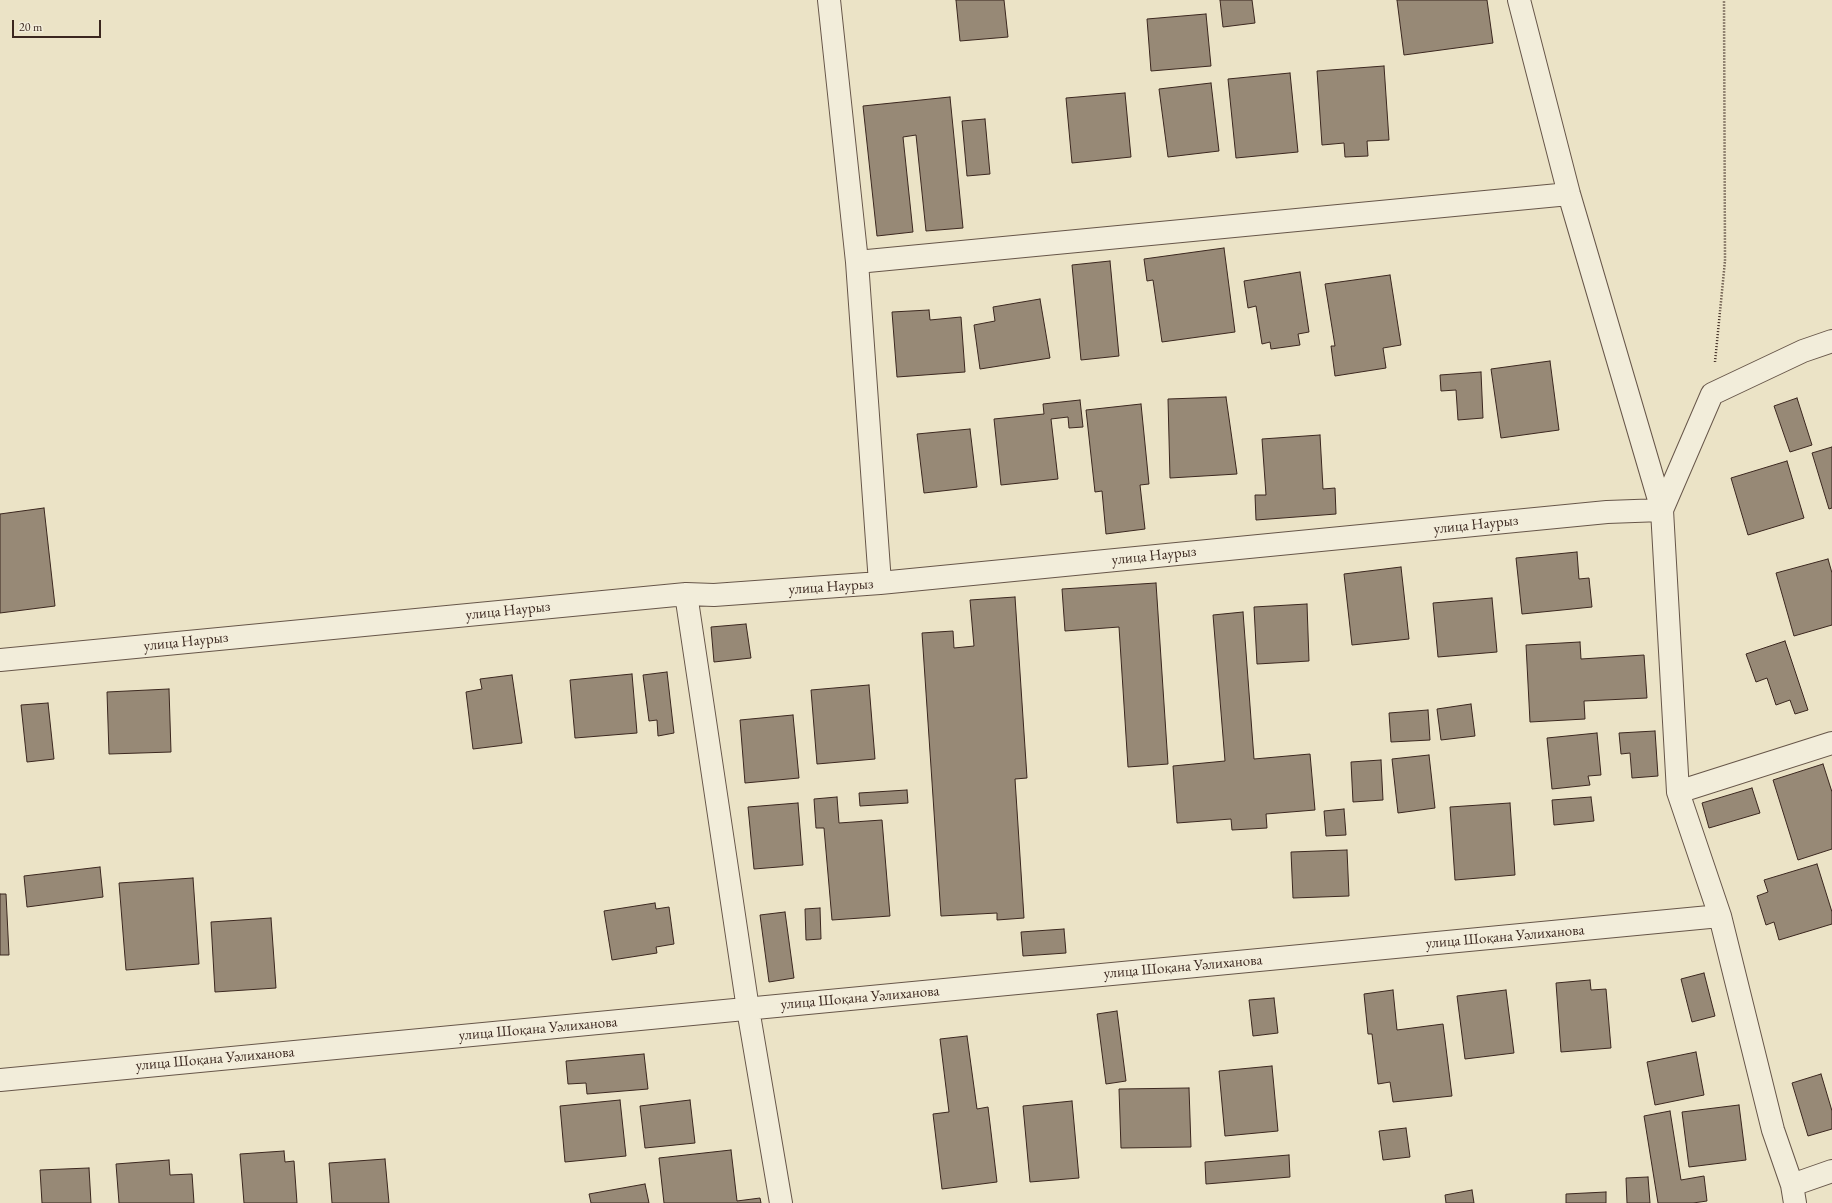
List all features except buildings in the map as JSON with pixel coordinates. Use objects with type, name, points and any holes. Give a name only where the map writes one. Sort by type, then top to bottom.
[{"type":"street","points":[[829,0],[857,262],[880,583]]},
{"type":"street","points":[[1519,0],[1569,194],[1662,510],[1678,792],[1720,916],[1773,1130],[1794,1194],[1832,1171]]},
{"type":"street","points":[[857,262],[1569,194]]},
{"type":"street","points":[[1662,510],[1712,394],[1803,350],[1832,341]]},
{"type":"street","name":"улица Наурыз","points":[[0,660],[686,594],[714,595],[880,583],[1607,512],[1662,510]]},
{"type":"street","points":[[686,594],[748,1009],[781,1203]]},
{"type":"street","points":[[1678,792],[1832,743]]},
{"type":"street","name":"улица Шоқана Уәлиханова","points":[[0,1080],[1720,916]]},
{"type":"path","points":[[1712,394],[1725,261],[1724,0]]}]
